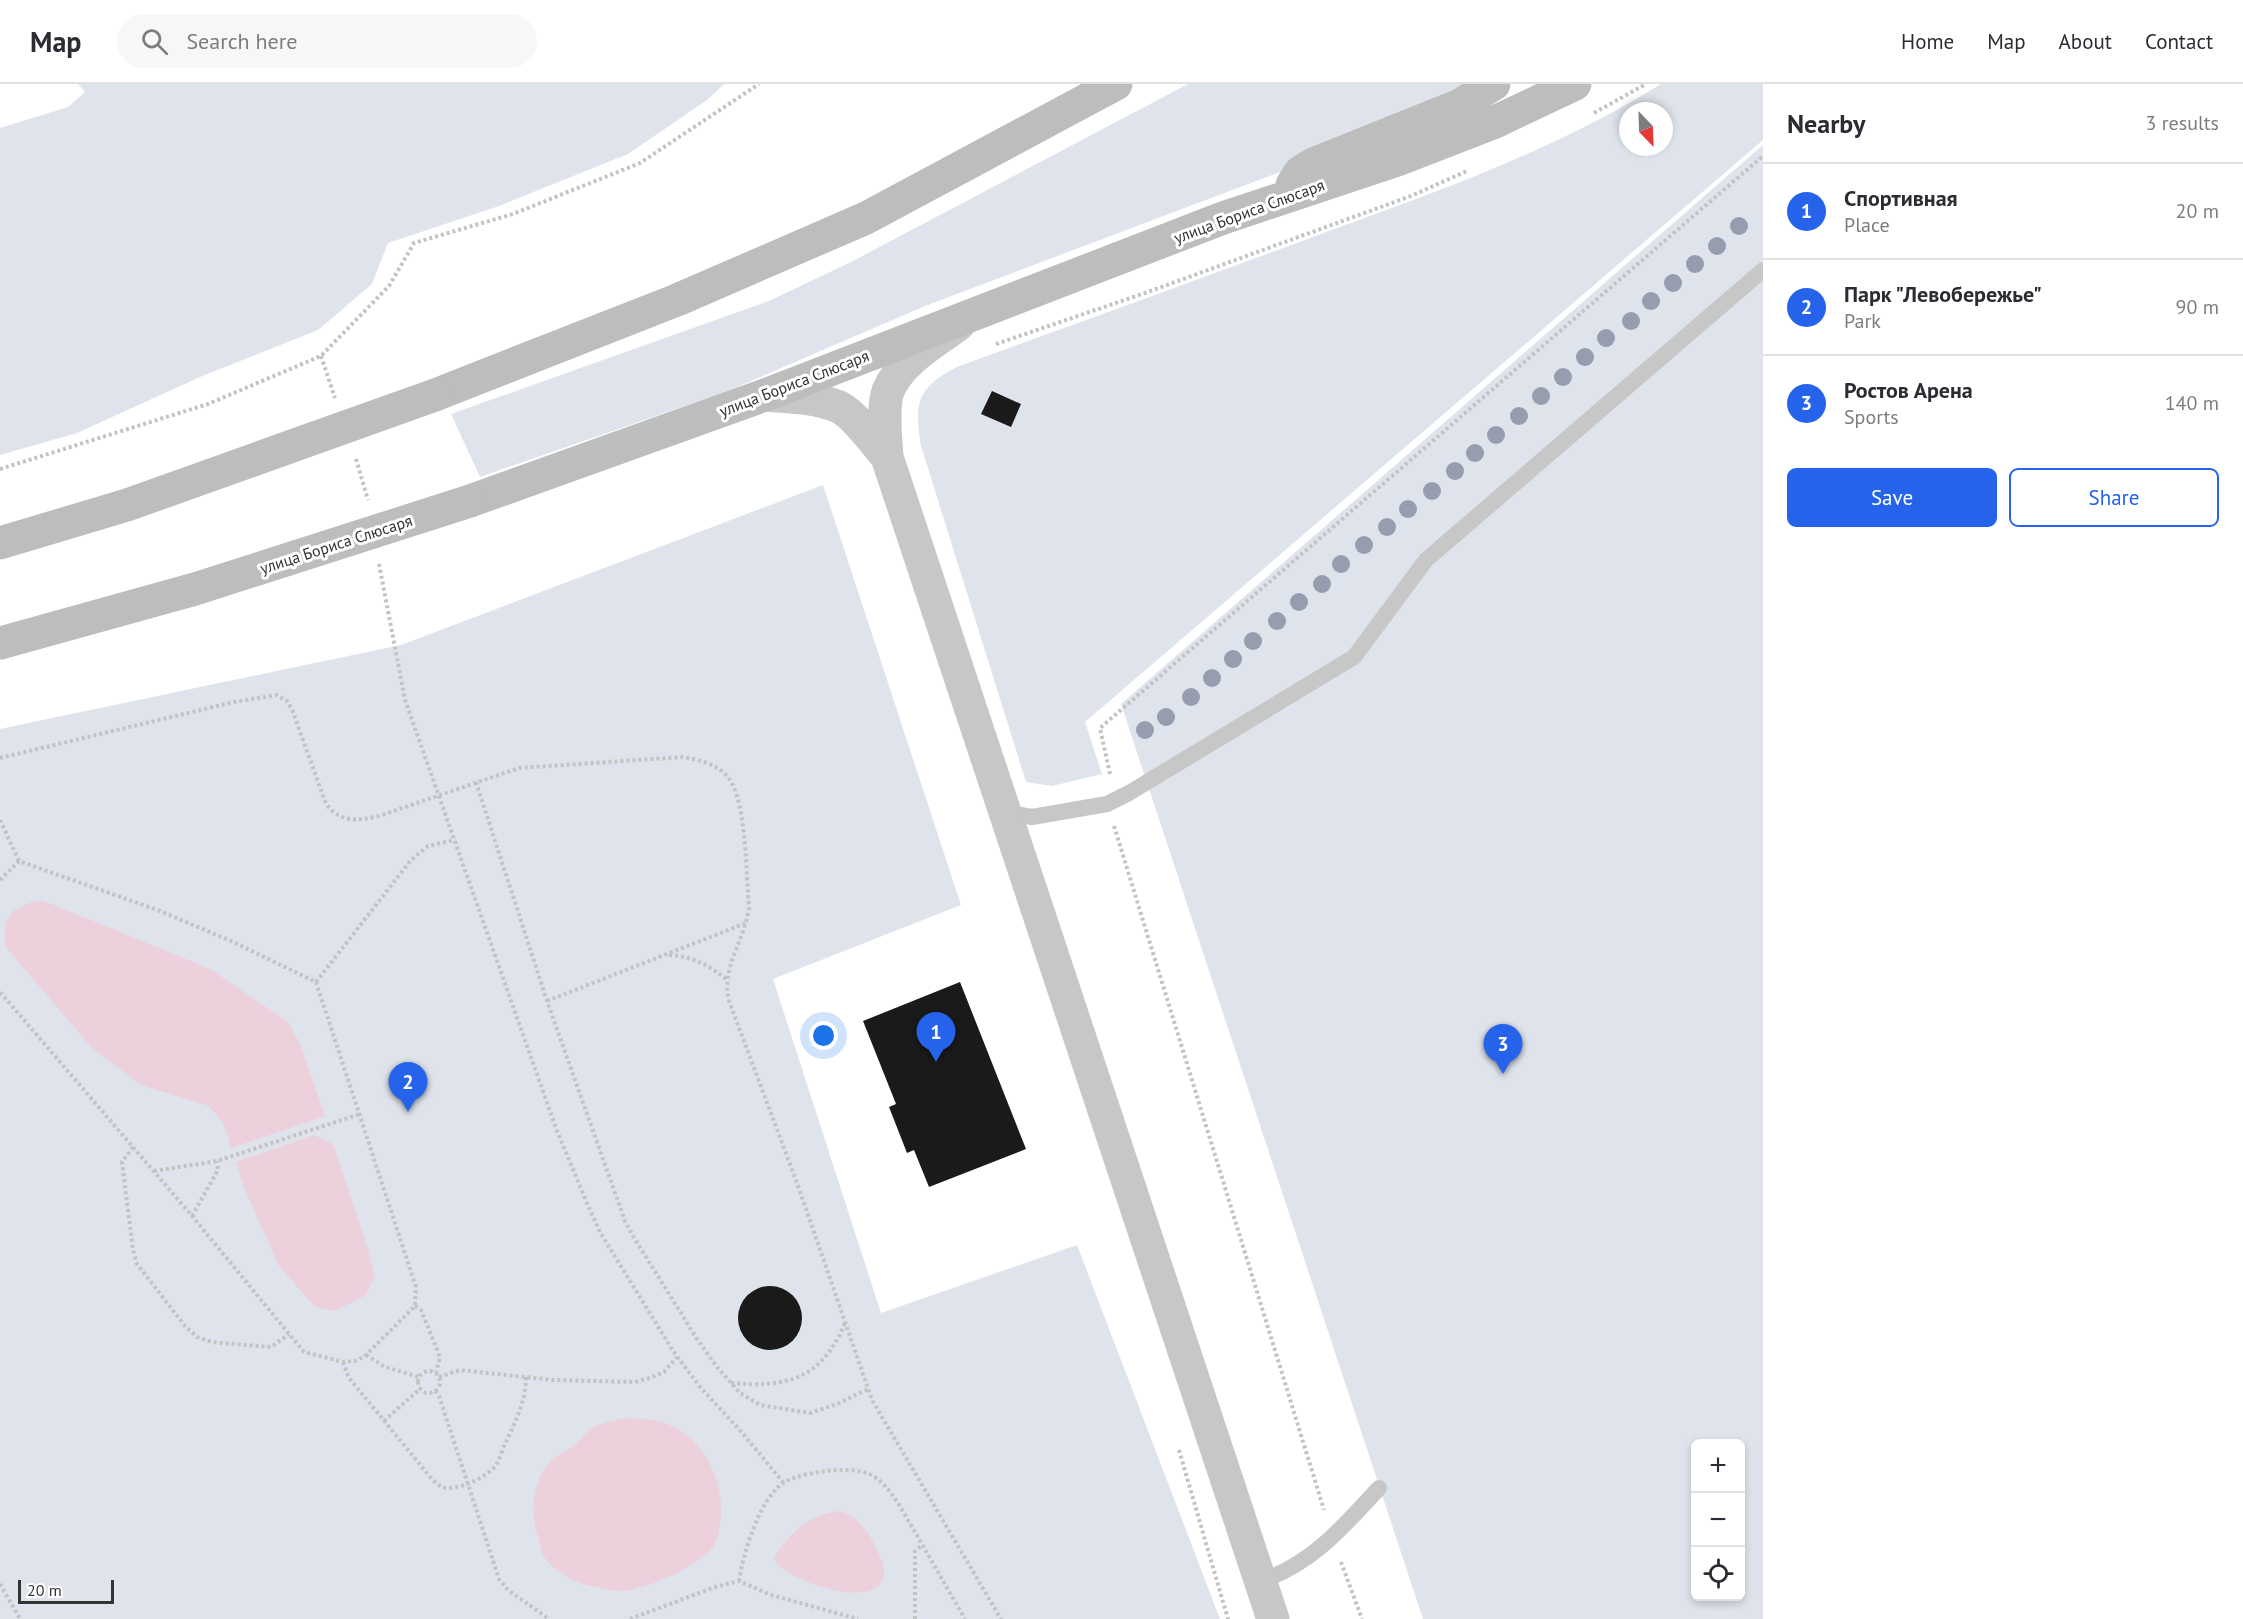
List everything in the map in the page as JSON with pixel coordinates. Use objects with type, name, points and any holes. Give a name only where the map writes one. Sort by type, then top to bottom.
[{"type":"main road","points":[[0,543],[127,505],[435,395],[677,300],[866,218],[1116,84]]},
{"type":"main road","points":[[1288,195],[1300,172],[1313,164],[1460,105],[1494,84]]},
{"type":"main road","name":"улица Бориса Слюсаря","points":[[0,643],[195,589],[470,501],[765,395],[1288,195],[1408,155],[1495,122],[1575,84]]},
{"type":"street","points":[[984,310],[969,317],[904,365],[888,392],[885,422],[886,457],[1273,1619]]},
{"type":"street","points":[[765,395],[801,398],[840,407],[863,428],[886,457]]},
{"type":"lane","points":[[1003,812],[1032,817],[1107,804],[1354,657],[1426,560],[1763,270]]},
{"type":"lane","points":[[1260,1581],[1281,1575],[1332,1539],[1379,1488]]},
{"type":"path","points":[[0,469],[208,404],[321,356],[389,286],[414,243],[513,214],[640,163],[759,84]]},
{"type":"path","points":[[1592,114],[1646,84]]},
{"type":"path","points":[[1362,1619],[1332,1539],[1107,804],[1110,771],[1100,728],[1763,156]]},
{"type":"path","points":[[988,347],[1146,293],[1411,196],[1472,169]]},
{"type":"path","points":[[0,758],[234,702],[276,695],[287,701],[293,712],[326,804],[334,814],[343,819],[368,818],[519,768],[683,757],[701,760],[719,769],[736,789],[741,803],[748,908],[747,923],[729,966],[726,987],[729,1001],[793,1173],[872,1400],[1001,1619]]},
{"type":"path","points":[[405,700],[557,1131],[600,1232],[677,1357],[700,1387],[783,1482]]},
{"type":"path","points":[[476,782],[546,1000],[625,1221],[697,1339],[740,1393],[760,1405],[810,1413],[837,1404],[868,1389]]},
{"type":"path","points":[[0,820],[19,861],[160,911],[231,941],[316,982],[416,1287],[414,1306],[366,1355],[355,1361],[343,1362],[304,1352],[192,1216],[0,992]]},
{"type":"path","points":[[316,982],[411,860],[428,846],[455,840]]},
{"type":"path","points":[[0,880],[19,861]]},
{"type":"path","points":[[546,1000],[747,923]]},
{"type":"path","points":[[665,954],[686,956],[699,961],[727,980]]},
{"type":"path","points":[[154,1171],[217,1161],[360,1114]]},
{"type":"path","points":[[133,1147],[122,1162],[133,1250],[137,1264],[186,1326],[197,1337],[212,1342],[271,1347],[289,1334]]},
{"type":"path","points":[[192,1216],[218,1170],[217,1161]]},
{"type":"path","points":[[414,1306],[421,1310],[440,1357],[438,1375],[440,1384],[435,1391],[428,1392],[421,1388],[419,1377]]},
{"type":"path","points":[[731,1383],[776,1384],[802,1375],[827,1358],[838,1342],[845,1323]]},
{"type":"path","points":[[366,1355],[385,1367],[419,1377],[429,1371],[438,1375],[460,1370],[526,1377],[635,1382],[664,1372],[677,1357]]},
{"type":"path","points":[[343,1362],[348,1378],[431,1478],[441,1487],[449,1488],[468,1484],[486,1475],[495,1465],[523,1404],[526,1377]]},
{"type":"path","points":[[384,1421],[421,1388]]},
{"type":"path","points":[[435,1391],[439,1396],[499,1579],[508,1590],[549,1619]]},
{"type":"path","points":[[739,1581],[741,1568],[758,1518],[765,1503],[783,1482],[809,1474],[852,1470],[871,1474],[883,1483],[899,1506],[965,1619]]},
{"type":"path","points":[[915,1619],[915,1551],[922,1545]]},
{"type":"path","points":[[630,1619],[715,1587],[739,1581],[771,1595],[858,1619]]},
{"type":"path","points":[[0,1584],[20,1619]]},
{"type":"shaded area","points":[[78,84],[724,84],[707,100],[628,154],[499,206],[388,243],[372,284],[318,330],[200,377],[77,433],[0,455],[0,128],[68,107],[85,92]]},
{"type":"shaded area","points":[[1188,84],[1472,84],[1309,161],[925,306],[728,391],[480,477],[451,414],[769,301],[851,262]]},
{"type":"shaded area","points":[[1661,84],[1763,84],[1763,140],[1085,722],[1102,774],[1052,786],[1026,782],[921,446],[918,418],[921,398],[926,389],[944,374],[957,367],[1372,216],[1499,166],[1619,109],[1619,156],[1673,156],[1673,102],[1630,102]]},
{"type":"shaded area","points":[[1763,145],[1763,1619],[1423,1619],[1121,704]]},
{"type":"shaded area","points":[[823,485],[961,905],[773,979],[881,1313],[1077,1245],[1220,1619],[0,1619],[0,729],[401,645]]},
{"type":"shaded area","points":[[42,900],[210,969],[288,1022],[300,1044],[325,1116],[231,1148],[224,1124],[209,1106],[141,1085],[92,1048],[5,946],[5,927],[12,914],[24,905]]},
{"type":"shaded area","points":[[314,1135],[333,1144],[375,1275],[366,1295],[335,1311],[315,1307],[279,1266],[245,1190],[236,1162]]},
{"type":"shaded area","points":[[625,1418],[665,1423],[681,1431],[694,1442],[713,1471],[719,1489],[721,1506],[720,1524],[711,1550],[675,1574],[646,1586],[623,1591],[575,1581],[550,1564],[544,1556],[535,1528],[534,1497],[540,1477],[552,1460],[571,1448],[594,1427]]},
{"type":"shaded area","points":[[840,1511],[856,1519],[864,1527],[882,1561],[884,1573],[879,1585],[869,1591],[854,1593],[818,1586],[788,1573],[779,1566],[774,1558],[801,1526],[819,1516]]},
{"type":"building","points":[[992,391],[1021,404],[1011,427],[981,414]]},
{"type":"building","points":[[960,982],[1026,1149],[929,1187],[914,1150],[907,1153],[889,1107],[896,1104],[863,1021]]},
{"type":"building","points":[[764,1286],[776,1286],[793,1295],[800,1306],[802,1318],[800,1330],[793,1341],[776,1350],[764,1350],[752,1345],[743,1336],[738,1324],[738,1312],[743,1300],[752,1291]]},
{"type":"place","name":"Спортивная","points":[[936,1062]]},
{"type":"place","name":"Ростов Арена","points":[[1503,1074]]},
{"type":"place","name":"Парк \"Левобережье\"","points":[[408,1112]]}]
